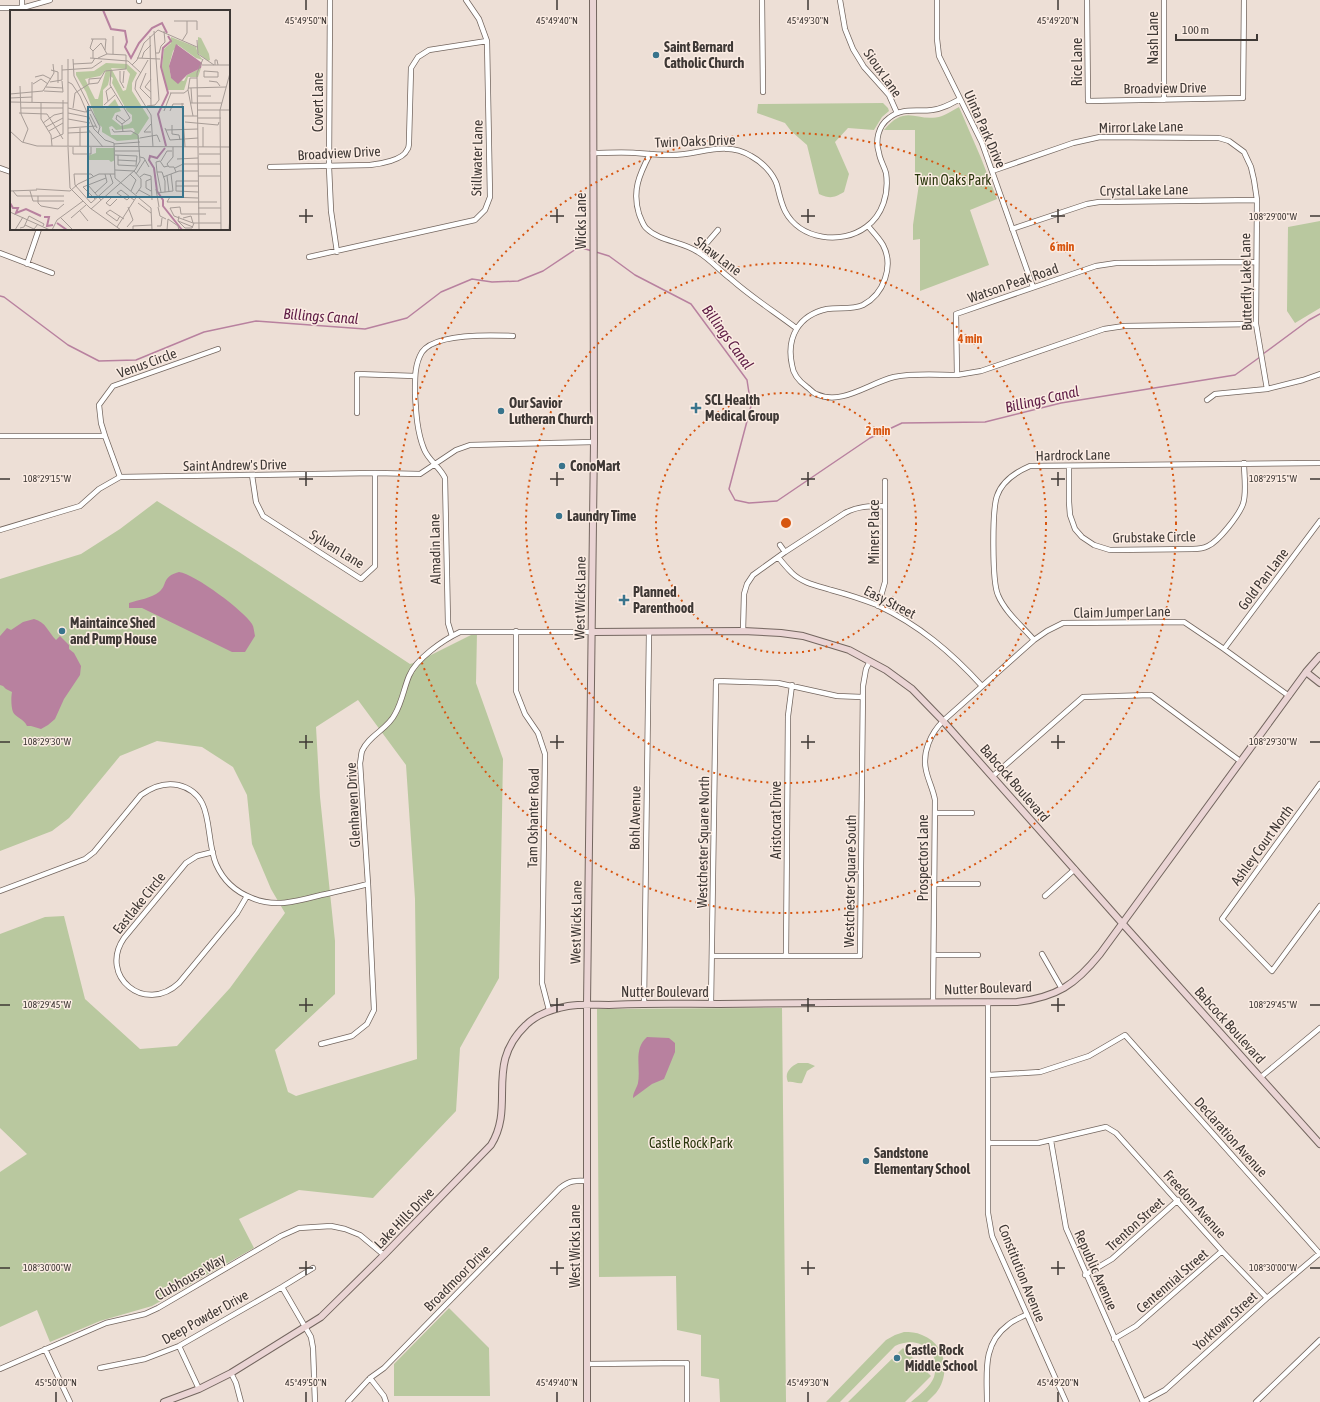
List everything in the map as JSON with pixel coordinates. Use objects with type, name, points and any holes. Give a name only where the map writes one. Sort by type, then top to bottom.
[{"type":"street","points":[[22,0],[22,8]]},
{"type":"street","points":[[0,8],[22,8],[50,0]]},
{"type":"street","name":"Covert Lane","points":[[330,0],[329,167],[331,210],[337,252]]},
{"type":"street","name":"Stillwater Lane","points":[[309,257],[337,252],[475,220],[484,210],[490,197],[487,41],[479,19],[466,0]]},
{"type":"street","name":"Wicks Lane","points":[[593,0],[594,442]]},
{"type":"street","points":[[762,0],[763,92]]},
{"type":"street","name":"Sioux Lane","points":[[840,0],[845,29],[853,49],[864,67],[889,95],[897,113]]},
{"type":"street","name":"Uinta Park Drive","points":[[937,0],[937,39],[939,56],[982,144],[1033,287]]},
{"type":"street","name":"Rice Lane","points":[[1087,0],[1088,101]]},
{"type":"street","name":"Nash Lane","points":[[1164,0],[1164,100]]},
{"type":"street","name":"Broadview Drive","points":[[1088,101],[1244,98],[1244,0]]},
{"type":"street","name":"Broadview Drive","points":[[270,167],[329,167],[379,164],[401,157],[407,151],[409,141],[411,68],[418,57],[429,50],[487,41]]},
{"type":"street","name":"Twin Oaks Drive","points":[[593,153],[687,154],[712,149],[741,150],[762,163],[768,170],[776,183],[785,211],[793,222],[820,237],[837,238],[855,235],[868,226],[880,212],[885,199],[887,185],[885,172],[878,153],[877,142],[881,126],[888,118],[897,113],[909,110],[933,110],[944,107],[960,99]]},
{"type":"street","name":"Mirror Lake Lane","points":[[992,171],[1073,143],[1100,137],[1219,138],[1229,141],[1244,152]]},
{"type":"street","name":"Butterfly Lake Lane","points":[[1244,152],[1251,167],[1257,200],[1256,324],[1267,389]]},
{"type":"street","name":"Shaw Lane","points":[[650,154],[645,164],[636,192],[636,203],[640,217],[646,228],[662,238],[686,245],[699,252],[731,280],[796,328]]},
{"type":"street","points":[[0,168],[10,172]]},
{"type":"street","name":"Crystal Lake Lane","points":[[1012,229],[1087,204],[1099,202],[1257,200]]},
{"type":"street","points":[[868,226],[877,236],[887,256],[887,271],[883,285],[874,297],[863,305],[851,308],[828,309],[812,314],[796,328],[791,341],[790,355],[792,368],[800,382],[816,394],[832,398],[847,396],[880,381],[902,376],[957,375],[981,371],[1104,329],[1124,326],[1256,324]]},
{"type":"street","points":[[27,264],[40,230]]},
{"type":"street","points":[[699,252],[718,230]]},
{"type":"street","points":[[0,253],[52,273]]},
{"type":"street","name":"Watson Peak Road","points":[[957,375],[956,314],[1096,266],[1116,263],[1256,262]]},
{"type":"street","name":"Almadin Lane","points":[[452,636],[448,623],[445,478],[424,451],[419,435],[415,376],[422,352],[440,340],[485,335],[513,336]]},
{"type":"street","name":"Venus Circle","points":[[120,477],[101,423],[99,405],[114,386],[218,349]]},
{"type":"street","points":[[357,413],[357,374],[415,376]]},
{"type":"street","points":[[1208,400],[1215,394],[1267,389],[1320,374]]},
{"type":"street","points":[[0,436],[105,436]]},
{"type":"street","name":"Saint Andrew's Drive","points":[[0,530],[80,506],[99,489],[120,477],[374,473],[420,474],[436,465],[456,450],[470,445],[594,442]]},
{"type":"street","name":"West Wicks Lane","points":[[587,1402],[587,1005],[594,442]]},
{"type":"street","name":"Grubstake Circle","points":[[1068,466],[1070,516],[1075,528],[1082,537],[1094,545],[1110,550],[1193,550],[1207,547],[1216,541],[1239,511],[1243,503],[1244,463]]},
{"type":"street","name":"Hardrock Lane","points":[[1034,640],[1006,610],[997,594],[995,575],[994,513],[997,496],[1006,480],[1018,471],[1030,466],[1320,463]]},
{"type":"street","name":"Sylvan Lane","points":[[252,476],[256,502],[263,516],[361,579],[374,566],[374,473]]},
{"type":"street","name":"Miners Place","points":[[878,606],[885,582],[885,481]]},
{"type":"street","points":[[743,631],[744,594],[747,584],[753,575],[785,552],[854,509],[866,506],[885,506]]},
{"type":"street","name":"Gold Pan Lane","points":[[1224,649],[1320,522]]},
{"type":"street","points":[[1077,541],[1082,537]]},
{"type":"street","points":[[780,545],[785,552]]},
{"type":"street","name":"Easy Street","points":[[778,557],[792,574],[800,579],[860,598],[878,606],[916,628],[933,639],[958,660],[982,686]]},
{"type":"street","name":"Claim Jumper Lane","points":[[943,721],[1034,640],[1047,631],[1064,623],[1184,622],[1289,696]]},
{"type":"street","name":"Tam Oshanter Road","points":[[516,631],[516,691],[525,714],[538,733],[545,754],[542,983],[548,1010]]},
{"type":"street","name":"Babcock Boulevard","points":[[592,632],[743,631],[780,633],[802,636],[849,650],[886,670],[912,689],[943,721],[1320,1144]]},
{"type":"street","name":"Glenhaven Drive","points":[[321,1044],[352,1036],[366,1024],[374,1010],[360,763],[362,750],[371,738],[388,724],[396,714],[409,675],[417,662],[452,636],[460,632],[592,632]]},
{"type":"street","name":"Bohl Avenue","points":[[644,1003],[649,632]]},
{"type":"street","name":"Nutter Boulevard","points":[[587,1005],[644,1003],[1017,1002],[1046,996],[1062,989],[1076,980],[1084,972],[1122,923],[1240,761],[1306,672],[1320,656]]},
{"type":"street","name":"Westchester Square South","points":[[712,956],[860,956],[862,697],[864,677],[870,661]]},
{"type":"street","points":[[1306,672],[1320,684]]},
{"type":"street","name":"Westchester Square North","points":[[711,1004],[716,681],[764,682],[792,685]]},
{"type":"street","points":[[792,685],[837,696],[862,697]]},
{"type":"street","name":"Aristocrat Drive","points":[[786,956],[788,716],[792,685]]},
{"type":"street","points":[[993,776],[1083,697],[1151,695],[1240,761]]},
{"type":"street","name":"Prospectors Lane","points":[[933,1002],[935,813],[934,791],[926,771],[925,758],[932,736],[936,728],[943,721]]},
{"type":"street","points":[[0,891],[85,859],[94,852],[141,795],[151,788],[162,784],[174,784],[185,787],[196,794],[205,808],[216,864],[232,887],[247,896],[264,902],[285,903],[368,884]]},
{"type":"street","name":"Ashley Court North","points":[[1320,784],[1222,919],[1272,971],[1320,906]]},
{"type":"street","points":[[935,813],[972,813]]},
{"type":"street","name":"Eastlake Circle","points":[[213,852],[197,856],[186,862],[124,938],[118,950],[116,959],[118,972],[122,980],[133,990],[146,995],[160,995],[172,989],[179,983],[237,913],[247,896]]},
{"type":"street","points":[[1045,896],[1075,869]]},
{"type":"street","points":[[934,884],[978,884]]},
{"type":"street","points":[[1042,954],[1062,989]]},
{"type":"street","points":[[934,955],[978,955]]},
{"type":"street","name":"Constitution Avenue","points":[[988,1002],[988,1213],[992,1236],[1066,1402]]},
{"type":"street","name":"Lake Hills Drive","points":[[164,1402],[199,1389],[231,1373],[321,1317],[384,1255],[491,1145],[500,1122],[502,1070],[505,1058],[514,1038],[527,1024],[548,1010],[587,1005]]},
{"type":"street","points":[[1261,1077],[1320,1029]]},
{"type":"street","name":"Declaration Avenue","points":[[988,1075],[1040,1072],[1089,1056],[1126,1035],[1320,1253]]},
{"type":"street","name":"Freedom Avenue","points":[[1051,1141],[1106,1127],[1116,1133],[1178,1200],[1222,1251],[1267,1298]]},
{"type":"street","points":[[989,1143],[1038,1143],[1051,1141]]},
{"type":"street","name":"Republic Avenue","points":[[1051,1141],[1066,1228],[1085,1274],[1143,1402]]},
{"type":"street","name":"Broadmoor Drive","points":[[348,1402],[370,1378],[384,1368],[560,1188],[568,1182],[575,1180],[587,1181]]},
{"type":"street","name":"Trenton Street","points":[[1085,1274],[1112,1259],[1178,1200]]},
{"type":"street","name":"Clubhouse Way","points":[[0,1369],[106,1323],[145,1314],[158,1308],[281,1236],[299,1228],[331,1226],[345,1229],[360,1235],[384,1255]]},
{"type":"street","name":"Centennial Street","points":[[1114,1338],[1136,1326],[1222,1251]]},
{"type":"street","name":"Yorktown Street","points":[[1143,1402],[1165,1390],[1267,1298],[1320,1253]]},
{"type":"street","name":"Deep Powder Drive","points":[[100,1368],[144,1358],[179,1346],[313,1268]]},
{"type":"street","points":[[282,1287],[312,1337],[315,1402]]},
{"type":"street","points":[[987,1402],[986,1360],[994,1339],[1008,1324],[1027,1314]]},
{"type":"street","points":[[1256,1402],[1320,1340]]},
{"type":"street","points":[[179,1346],[199,1389]]},
{"type":"street","points":[[45,1349],[70,1402]]},
{"type":"street","points":[[587,1364],[687,1364],[688,1402]]},
{"type":"street","points":[[231,1373],[242,1402]]},
{"type":"street","points":[[370,1378],[384,1396],[386,1402]]},
{"type":"green space","points":[[883,103],[889,111],[882,117],[874,130],[848,128],[835,142],[849,174],[844,192],[832,197],[826,197],[819,194],[807,145],[791,131],[785,123],[757,113],[758,104]]},
{"type":"green space","name":"Twin Oaks Park","points":[[959,107],[997,199],[970,210],[989,265],[920,291],[920,239],[913,240],[913,225],[919,184],[915,183],[915,130],[884,130],[899,117],[906,115],[933,118],[942,116]]},
{"type":"green space","points":[[1320,221],[1320,308],[1295,323],[1287,311],[1288,227]]},
{"type":"green space","points":[[157,501],[239,552],[410,664],[417,662],[477,632],[476,683],[503,759],[499,978],[460,1048],[456,1111],[373,1198],[299,1190],[239,1219],[254,1248],[152,1306],[100,1321],[50,1342],[37,1310],[0,1327],[0,1172],[27,1154],[0,1128],[0,934],[45,917],[64,916],[85,999],[140,1049],[177,1046],[230,988],[285,913],[271,889],[252,844],[247,795],[233,767],[202,747],[157,741],[120,756],[69,818],[52,831],[0,851],[0,579],[81,554],[120,529]],"holes":[[[358,700],[406,765],[415,899],[417,1059],[296,1096],[288,1092],[275,1050],[335,994],[335,941],[320,797],[316,727]]]},
{"type":"green space","name":"Castle Rock Park","points":[[782,1008],[786,1402],[720,1402],[719,1379],[701,1376],[701,1335],[677,1330],[676,1276],[599,1277],[597,1009]]},
{"type":"green space","points":[[798,1063],[808,1063],[815,1066],[807,1071],[802,1083],[788,1082],[788,1071],[792,1066]]},
{"type":"green space","points":[[449,1308],[489,1348],[490,1396],[394,1396],[394,1364]]},
{"type":"green space","points":[[904,1332],[918,1333],[930,1339],[941,1352],[944,1360],[944,1377],[941,1385],[936,1393],[927,1402],[911,1402],[930,1384],[934,1377],[936,1367],[935,1359],[926,1347],[912,1342],[895,1346],[840,1402],[826,1402],[886,1340]]},
{"type":"green space","points":[[903,1348],[931,1376],[905,1402],[848,1402]]},
{"type":"shaded area","points":[[179,572],[196,579],[230,602],[253,625],[255,636],[245,652],[232,652],[142,608],[129,608],[129,603],[149,597],[159,592],[170,576]]},
{"type":"shaded area","points":[[34,619],[41,622],[56,640],[60,636],[69,645],[69,649],[74,653],[81,666],[80,675],[64,699],[55,719],[41,729],[27,726],[14,714],[11,699],[12,692],[0,685],[0,636],[7,628],[11,630],[23,622]]},
{"type":"shaded area","points":[[647,1037],[669,1038],[675,1043],[675,1052],[664,1079],[652,1084],[633,1098],[639,1077],[638,1058],[640,1047]]},
{"type":"waterway","name":"Billings Canal","points":[[0,296],[4,297],[68,345],[99,361],[136,360],[204,332],[256,321],[365,329],[407,318],[441,292],[472,279],[492,282],[518,281],[543,271],[579,247],[592,251]]},
{"type":"waterway","name":"Billings Canal","points":[[596,252],[609,256],[635,275],[691,304],[747,380],[751,406],[729,489],[735,500],[749,503],[777,501],[870,438],[902,423],[985,422],[1061,403],[1235,375],[1260,357]]},
{"type":"waterway","name":"Billings Canal","points":[[1263,354],[1309,320],[1320,314]]},
{"type":"place","name":"Saint Bernard Catholic Church","points":[[656,55]]},
{"type":"place","name":"SCL Health Medical Group","points":[[696,408]]},
{"type":"place","name":"Our Savior Lutheran Church","points":[[501,411]]},
{"type":"place","name":"ConoMart","points":[[562,466]]},
{"type":"place","name":"Laundry Time","points":[[559,516]]},
{"type":"place","name":"Planned Parenthood","points":[[624,600]]},
{"type":"place","name":"Maintaince Shed and Pump House","points":[[62,631]]},
{"type":"place","name":"Sandstone Elementary School","points":[[866,1161]]},
{"type":"place","name":"Castle Rock Middle School","points":[[897,1358]]}]
